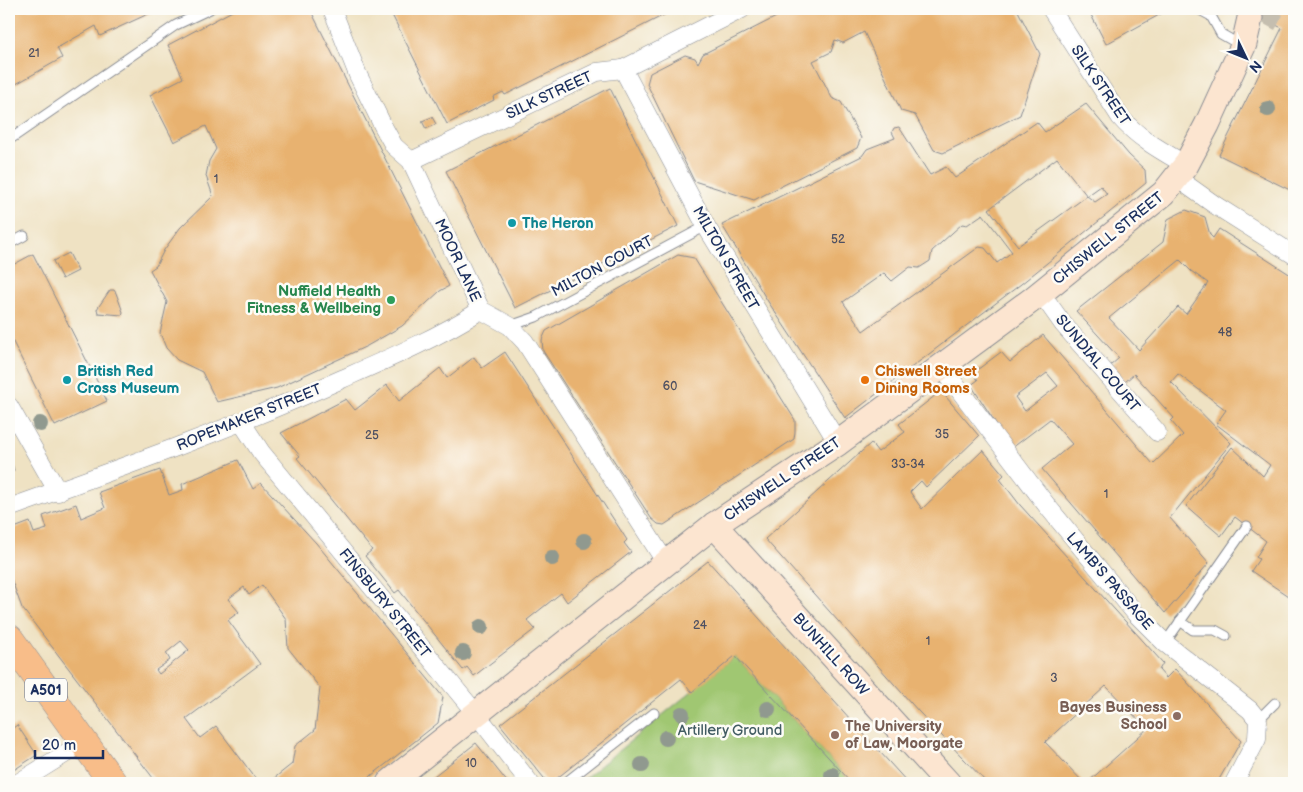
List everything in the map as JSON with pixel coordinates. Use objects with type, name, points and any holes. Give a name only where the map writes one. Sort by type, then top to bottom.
[{"type":"main road","name":"CHISWELL STREET","points":[[389,783],[714,525],[838,443],[1041,293],[1164,193],[1182,172],[1243,45],[1257,21]]},
{"type":"main road","name":"BUNHILL ROW","points":[[714,525],[948,783]]},
{"type":"main road","name":"A501","points":[[9,638],[113,783]]},
{"type":"street","name":"MOOR LANE","points":[[332,9],[358,75],[383,126],[394,146],[411,162],[481,310],[510,326],[525,342],[666,563]]},
{"type":"street","name":"SILK STREET","points":[[411,162],[597,72],[623,69],[742,9]]},
{"type":"street","name":"SILK STREET","points":[[1051,9],[1120,117],[1131,130],[1182,172],[1215,205],[1294,255]]},
{"type":"street","name":"MILTON STREET","points":[[623,69],[706,226],[838,443]]},
{"type":"street","name":"SUNDIAL COURT","points":[[1041,293],[1063,324],[1156,432]]},
{"type":"street","name":"ROPEMAKER STREET","points":[[9,508],[242,422],[404,352],[481,310]]},
{"type":"street","name":"LAMB'S PASSAGE","points":[[941,366],[1048,507],[1136,614],[1164,643],[1250,710],[1258,720]]},
{"type":"street","points":[[9,406],[50,494]]},
{"type":"street","name":"FINSBURY STREET","points":[[242,422],[261,452],[477,715],[530,783]]},
{"type":"street","points":[[1234,783],[1257,739],[1258,720]]},
{"type":"street","points":[[18,783],[84,742]]},
{"type":"lane","points":[[9,140],[176,25],[210,9]]},
{"type":"lane","points":[[1198,9],[1211,12],[1221,34],[1243,45]]},
{"type":"lane","name":"MILTON COURT","points":[[510,326],[536,317],[706,226]]},
{"type":"lane","points":[[9,244],[24,236]]},
{"type":"lane","points":[[1164,643],[1247,526]]},
{"type":"lane","points":[[1180,621],[1193,630],[1214,630],[1226,636]]},
{"type":"lane","points":[[1258,720],[1275,703]]},
{"type":"lane","points":[[565,783],[654,713]]},
{"type":"green space","name":"Artillery Ground","points":[[735,656],[852,783],[579,783]]},
{"type":"building","points":[[9,9],[159,9],[100,36],[96,26],[57,48],[62,58],[9,88]]},
{"type":"building","points":[[236,9],[310,9],[449,286],[440,291],[402,326],[367,346],[277,388],[217,402],[202,372],[177,360],[166,348],[160,333],[167,302],[150,270],[156,266],[164,250],[180,228],[213,196],[206,176],[209,161],[216,149],[206,126],[174,142],[150,95],[183,78],[168,45]]},
{"type":"building","points":[[389,9],[676,9],[505,95],[503,92],[493,97],[494,100],[447,124]]},
{"type":"building","points":[[792,9],[1017,9],[1040,54],[1020,115],[943,153],[934,150],[915,115],[901,111],[864,32],[843,43],[835,40],[831,52],[813,61],[832,98],[841,102],[861,138],[857,148],[754,200],[694,181],[647,84],[650,73],[685,55],[695,58],[698,63],[703,54]]},
{"type":"building","points":[[1088,9],[1170,9],[1106,44]]},
{"type":"building","points":[[1243,9],[1294,9],[1294,192],[1219,155],[1282,28]]},
{"type":"building","points":[[610,88],[678,226],[515,308],[446,171]]},
{"type":"building","points":[[1086,104],[1129,155],[1145,170],[1146,183],[1021,284],[845,418],[767,300],[722,225],[862,156],[867,149],[895,138],[892,132],[894,128],[899,127],[930,175],[946,167],[955,178],[1037,122],[1045,132]],"holes":[[[1057,158],[1087,196],[1018,246],[989,209]],[[1101,186],[1107,194],[1095,202],[1087,196]],[[983,214],[1012,252],[997,263],[985,248],[979,247],[863,331],[843,302],[884,273],[892,281],[910,267],[919,268],[930,261],[932,251],[962,224],[967,225]]]},
{"type":"building","points":[[432,117],[436,124],[426,129],[422,121]]},
{"type":"building","points":[[1186,210],[1205,217],[1210,235],[1213,238],[1219,229],[1294,277],[1294,600],[1251,571],[1259,559],[1256,557],[1266,541],[1235,517],[1221,536],[1186,506],[1232,447],[1263,476],[1270,465],[1216,424],[1226,410],[1178,374],[1171,382],[1231,443],[1170,518],[1209,563],[1165,613],[1042,469],[1072,444],[1050,419],[1012,448],[971,385],[978,380],[973,373],[1001,352],[1010,362],[1043,335],[1153,464],[1183,435],[1171,421],[1174,418],[1134,374],[1125,382],[1110,366],[1119,358],[1076,311],[1163,242],[1168,219]],"holes":[[[1180,260],[1191,271],[1208,283],[1186,314],[1178,307],[1139,350],[1109,318]],[[1047,373],[1058,386],[1025,411],[1015,397]]]},
{"type":"building","points":[[69,253],[78,271],[62,279],[53,261]]},
{"type":"building","points":[[33,254],[107,401],[55,426],[9,334],[9,267]]},
{"type":"building","points":[[678,255],[694,258],[795,420],[795,432],[794,439],[664,525],[658,524],[651,518],[543,351],[542,340],[546,331]]},
{"type":"building","points":[[110,290],[114,290],[116,293],[123,312],[122,315],[98,313],[97,309]]},
{"type":"building","points":[[505,352],[627,540],[624,543],[631,552],[567,602],[561,593],[527,620],[535,629],[474,676],[467,667],[463,670],[399,590],[395,593],[365,556],[372,550],[297,458],[300,456],[281,433],[346,399],[355,410],[387,385],[399,401],[440,368],[447,378],[474,357],[482,368]]},
{"type":"building","points":[[941,391],[979,436],[926,487],[921,481],[910,492],[922,509],[983,450],[1004,475],[1000,479],[1020,505],[1163,663],[1159,670],[1166,678],[1175,669],[1241,741],[1217,783],[1087,783],[1147,729],[1106,686],[1045,742],[1084,783],[987,783],[919,712],[765,539],[871,443],[878,452],[905,432],[899,424]]},
{"type":"building","points":[[9,453],[14,470],[9,479]]},
{"type":"building","points":[[238,460],[253,489],[261,483],[316,543],[443,697],[438,723],[362,783],[268,783],[292,764],[295,746],[315,730],[320,688],[288,648],[286,619],[262,585],[249,595],[244,587],[228,599],[239,612],[228,620],[260,664],[186,719],[200,738],[216,726],[259,783],[157,783],[22,608],[9,573],[9,530],[30,522],[34,533],[47,529],[43,516],[76,504],[81,518],[105,508],[99,492],[160,470],[169,495],[183,490],[182,484]],"holes":[[[181,641],[189,650],[159,674],[156,670],[170,660],[166,653]]]},
{"type":"building","points":[[708,561],[908,783],[852,783],[735,656],[692,692],[681,679],[551,783],[548,783],[500,724]]},
{"type":"building","points":[[9,722],[13,728],[17,725],[37,755],[9,773]]},
{"type":"building","points":[[476,743],[508,783],[425,783]]},
{"type":"tunnel","points":[[1264,24],[1272,9]]},
{"type":"place","name":"The Heron","points":[[512,223]]},
{"type":"place","name":"Nuffield Health Fitness & Wellbeing","points":[[391,300]]},
{"type":"place","name":"British Red Cross Museum","points":[[67,380]]},
{"type":"place","name":"Chiswell Street Dining Rooms","points":[[865,380]]},
{"type":"place","name":"Bayes Business School","points":[[1177,716]]},
{"type":"place","name":"The University of Law, Moorgate","points":[[835,735]]}]
